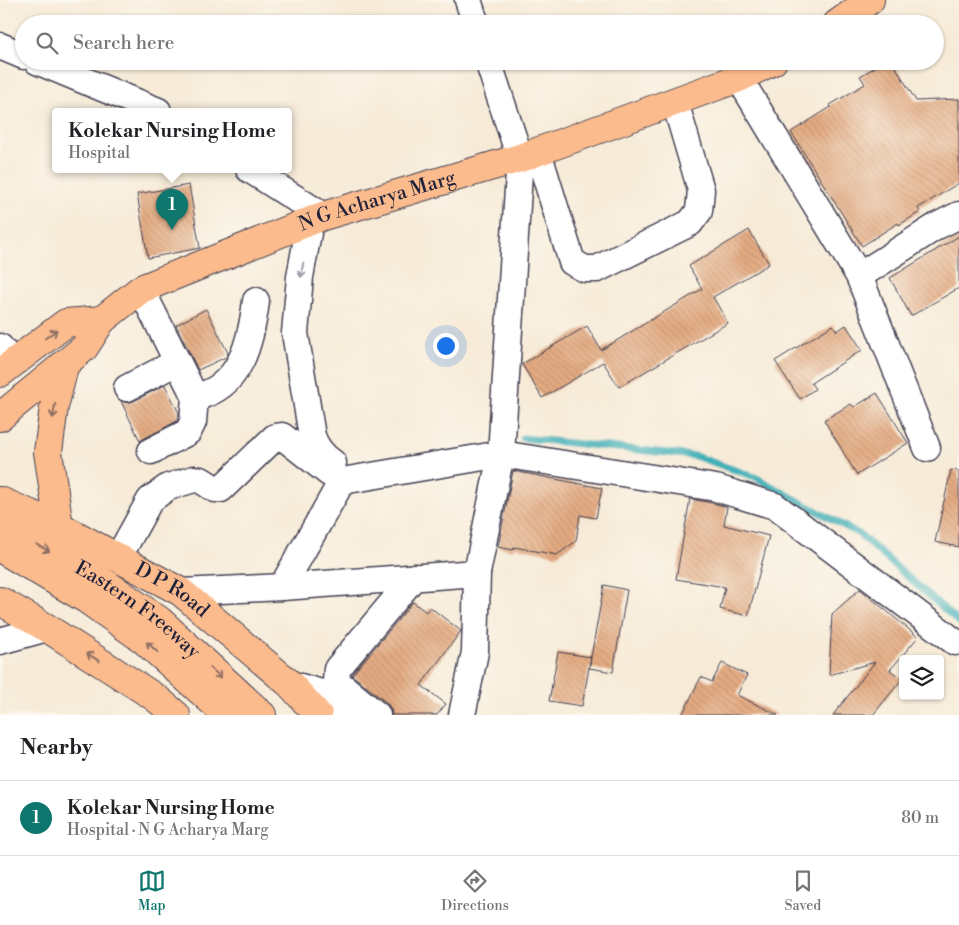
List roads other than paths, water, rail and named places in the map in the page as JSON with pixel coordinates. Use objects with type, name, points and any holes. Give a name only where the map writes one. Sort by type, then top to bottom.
[{"type":"main road","points":[[849,15],[870,0]]},
{"type":"main road","name":"N G Acharya Marg","points":[[102,320],[141,290],[317,219],[529,155],[739,78],[755,70]]},
{"type":"main road","points":[[4,361],[66,323],[102,320]]},
{"type":"main road","points":[[0,417],[84,348],[102,320]]},
{"type":"main road","points":[[59,526],[48,452],[54,407],[65,364]]},
{"type":"main road","name":"D P Road","points":[[0,501],[59,526],[181,592],[290,684],[318,715]]},
{"type":"main road","name":"Eastern Freeway","points":[[0,525],[101,580],[160,620],[262,715]]},
{"type":"main road","name":"Eastern Freeway","points":[[0,548],[86,599],[144,640],[227,715]]},
{"type":"main road","points":[[0,601],[47,628],[156,698],[176,715]]},
{"type":"street","points":[[468,0],[473,15]]},
{"type":"street","points":[[0,46],[15,52]]},
{"type":"street","points":[[59,70],[151,108]]},
{"type":"street","points":[[492,70],[572,262],[585,269],[597,269],[690,223],[699,211],[701,190],[675,102]]},
{"type":"street","points":[[739,78],[859,276],[927,448]]},
{"type":"street","points":[[462,715],[475,652],[477,573],[501,447],[498,368],[529,155]]},
{"type":"street","points":[[254,173],[317,219],[300,277],[294,333],[312,436],[315,446],[327,459],[339,467],[346,468],[501,447],[716,488],[775,506],[955,642]]},
{"type":"street","points":[[859,276],[937,226],[959,215]]},
{"type":"street","points":[[141,290],[195,397],[193,422],[188,432],[151,451]]},
{"type":"street","points":[[195,397],[208,394],[231,378],[241,362],[254,319],[256,301]]},
{"type":"street","points":[[127,388],[177,362]]},
{"type":"street","points":[[118,558],[150,500],[168,487],[194,478],[215,489],[221,489],[275,437],[282,436],[342,481]]},
{"type":"street","points":[[282,587],[342,481],[501,447]]},
{"type":"street","points":[[181,592],[477,573]]},
{"type":"street","points":[[377,715],[336,681],[337,669],[414,577]]},
{"type":"street","points":[[0,641],[47,628]]},
{"type":"street","points":[[290,684],[325,694],[347,715]]},
{"type":"waterway","points":[[523,438],[695,456],[755,477],[859,534],[959,622]]},
{"type":"place","name":"Kolekar Nursing Home","points":[[172,230]]}]
